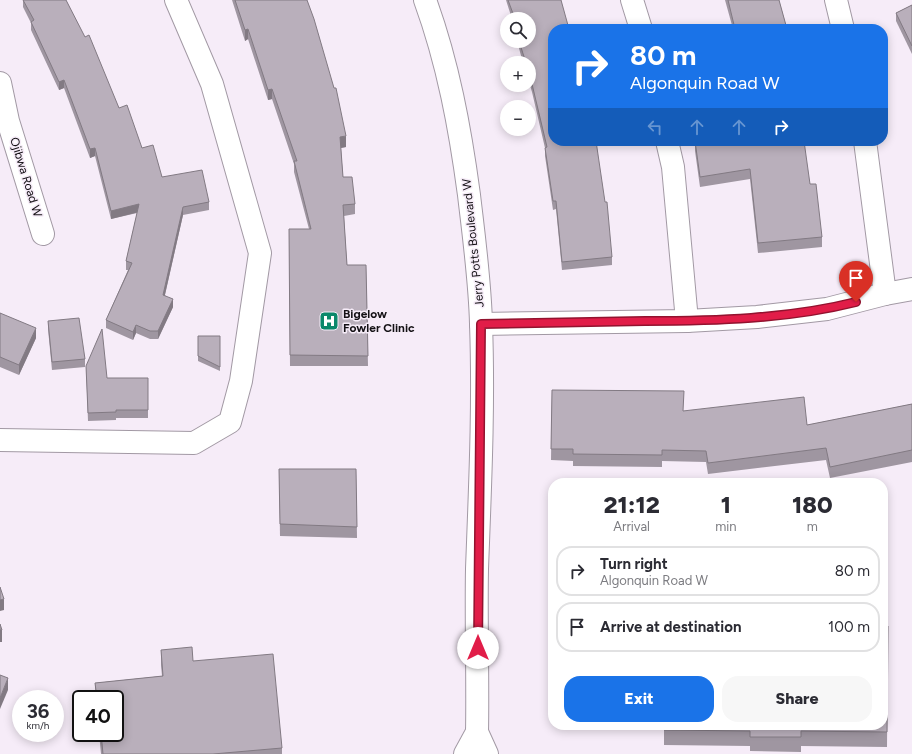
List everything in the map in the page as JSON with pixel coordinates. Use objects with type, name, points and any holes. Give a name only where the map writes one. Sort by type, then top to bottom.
[{"type":"street","points":[[0,440],[194,443],[230,422],[241,382],[260,253],[212,84],[176,0]]},
{"type":"street","name":"Jerry Potts Boulevard W","points":[[425,0],[435,26],[454,97],[464,152],[481,324],[480,522],[477,570],[477,732],[487,754]]},
{"type":"street","points":[[632,0],[639,24]]},
{"type":"street","points":[[836,0],[842,24]]},
{"type":"street","name":"Ojibwa Road W","points":[[0,83],[4,123],[43,234]]},
{"type":"street","points":[[668,146],[673,167],[687,321]]},
{"type":"street","points":[[866,146],[885,294]]},
{"type":"street","points":[[481,324],[687,321],[757,317],[827,309],[885,294],[912,289]]},
{"type":"street","name":"Jerry Potts Boulevard W","points":[[466,754],[477,732]]},
{"type":"building","points":[[23,0],[66,0],[85,37],[89,35],[119,108],[127,105],[142,148],[153,145],[162,177],[202,170],[209,202],[183,207],[163,295],[173,299],[158,331],[150,331],[136,325],[133,332],[106,320],[132,263],[126,261],[139,204],[111,211],[95,148],[90,149],[64,80],[59,82],[31,22],[34,20]]},
{"type":"building","points":[[235,0],[307,0],[334,88],[336,88],[346,136],[340,137],[343,177],[352,177],[355,204],[343,205],[347,265],[366,265],[368,356],[290,355],[289,229],[311,229],[294,161],[297,161],[272,89],[268,90],[248,29],[245,30]]},
{"type":"building","points":[[508,0],[561,0],[568,24],[548,24],[548,146],[597,146],[605,202],[607,202],[612,257],[562,262],[556,201],[553,201],[545,148],[547,147],[534,92],[536,92],[536,56],[524,56],[521,48],[536,48],[536,12],[512,12]]},
{"type":"building","points":[[728,0],[779,0],[786,24],[734,24]]},
{"type":"building","points":[[912,5],[912,46],[896,13]]},
{"type":"building","points":[[696,146],[805,146],[810,184],[816,184],[822,237],[758,243],[750,169],[700,177]]},
{"type":"building","points":[[0,313],[36,328],[19,365],[0,357]]},
{"type":"building","points":[[79,318],[85,359],[52,362],[48,321]]},
{"type":"building","points":[[102,329],[107,378],[148,378],[148,410],[116,410],[116,412],[88,413],[86,366]]},
{"type":"building","points":[[198,336],[220,336],[220,367],[198,356]]},
{"type":"building","points":[[552,390],[684,391],[683,411],[804,397],[807,425],[912,404],[912,450],[830,467],[826,448],[708,463],[706,451],[662,450],[662,455],[573,454],[573,449],[551,449]]},
{"type":"building","points":[[279,469],[356,469],[357,527],[280,524]]},
{"type":"building","points":[[0,587],[4,599],[0,600]]},
{"type":"building","points":[[192,647],[193,661],[273,654],[282,748],[213,754],[103,754],[102,742],[124,742],[124,690],[96,690],[95,683],[163,676],[161,650]]},
{"type":"building","points":[[0,675],[8,678],[0,698]]},
{"type":"building","points":[[664,730],[887,730],[887,732],[801,731],[801,737],[750,737],[750,731]]},
{"type":"place","name":"Bigelow Fowler Clinic","points":[[329,321]]},
{"type":"route","points":[[478,648],[477,570],[480,522],[481,324],[687,321],[757,317],[827,309],[856,302]]}]
